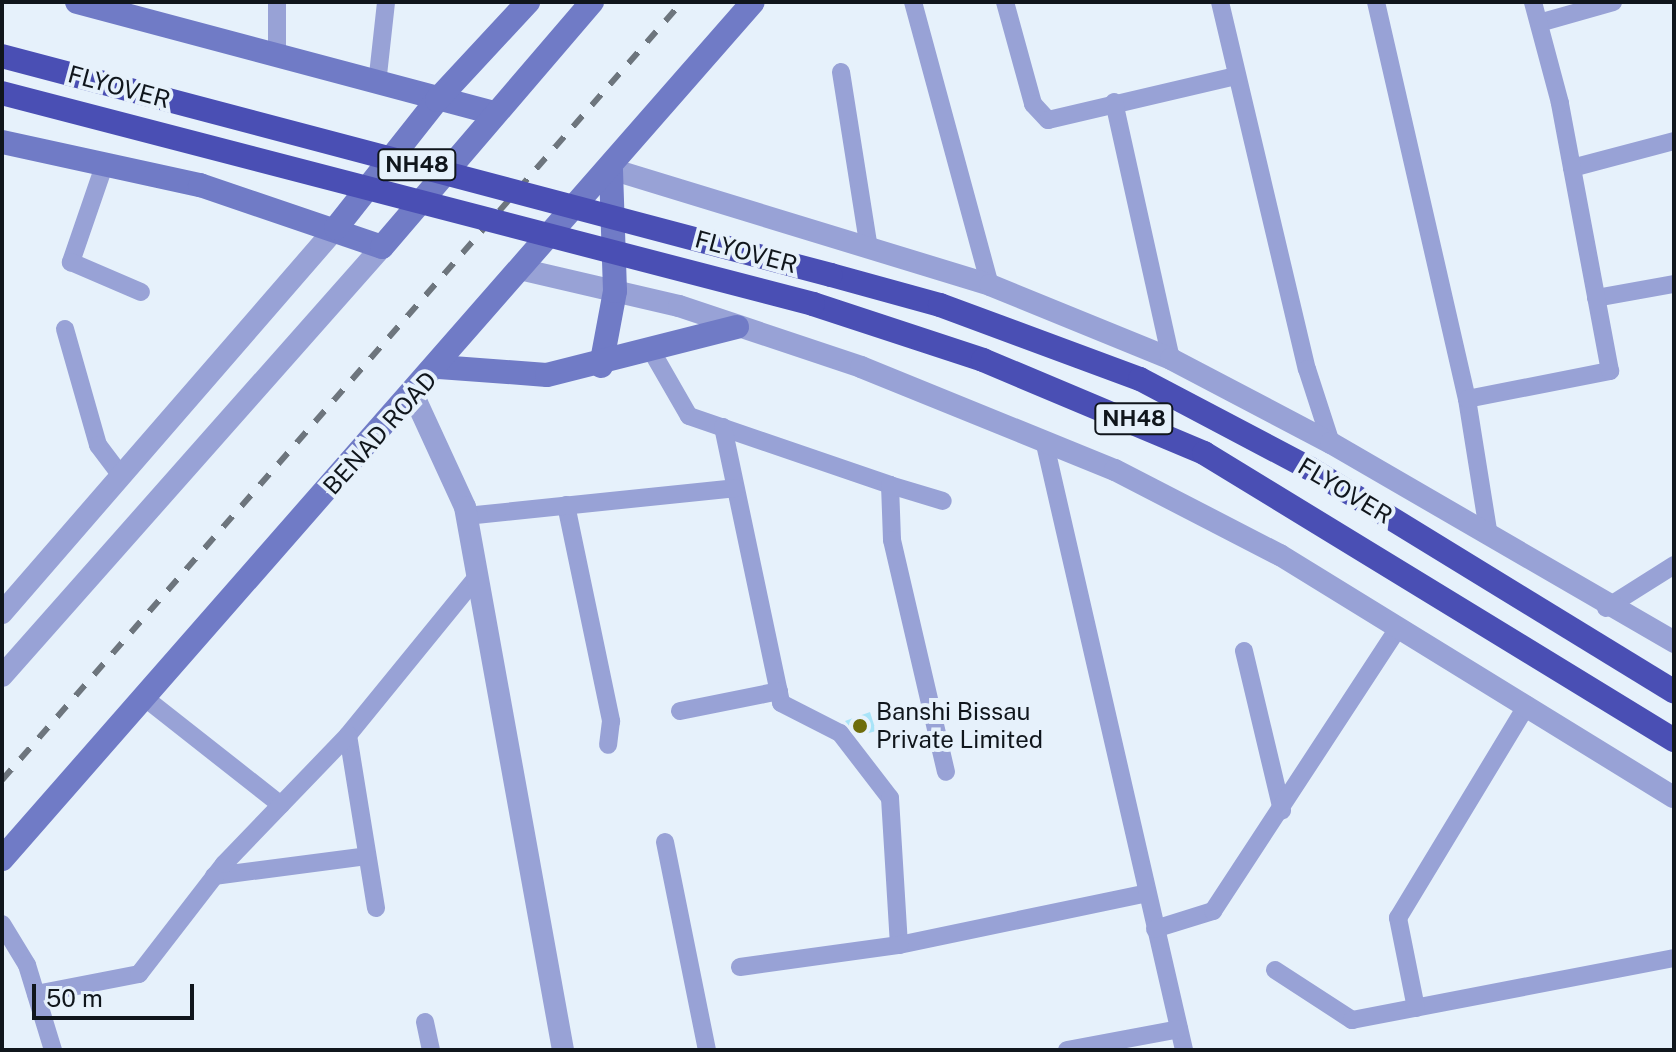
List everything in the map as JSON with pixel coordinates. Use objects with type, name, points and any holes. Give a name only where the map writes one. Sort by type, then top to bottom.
[{"type":"highway","name":"FLYOVER","points":[[2,56],[954,310],[1140,379],[1309,468],[1674,692]]},
{"type":"highway","name":"FLYOVER","points":[[2,93],[896,329],[1191,447],[1431,586],[1674,740]]},
{"type":"main road","points":[[77,2],[116,6],[277,56],[491,112]]},
{"type":"main road","points":[[336,228],[437,100],[528,2]]},
{"type":"main road","points":[[2,142],[200,185],[336,228],[382,247],[491,112],[592,2]]},
{"type":"main road","name":"BENAD ROAD","points":[[2,859],[439,367],[753,2]]},
{"type":"main road","points":[[601,366],[615,291],[611,169]]},
{"type":"main road","points":[[439,367],[547,375],[601,366],[737,327]]},
{"type":"street","points":[[277,2],[277,56]]},
{"type":"street","points":[[377,84],[386,2]]},
{"type":"street","points":[[913,2],[990,285]]},
{"type":"street","points":[[1005,2],[1033,104],[1048,120],[1114,102],[1236,76]]},
{"type":"street","points":[[1220,2],[1236,76],[1331,443]]},
{"type":"street","points":[[1376,2],[1467,399],[1489,536]]},
{"type":"street","points":[[1467,399],[1610,371],[1572,168],[1533,2]]},
{"type":"street","points":[[1539,23],[1613,2]]},
{"type":"street","points":[[841,72],[869,248]]},
{"type":"street","points":[[1114,102],[1171,359]]},
{"type":"street","points":[[1572,168],[1674,141]]},
{"type":"street","points":[[104,166],[71,262],[141,292]]},
{"type":"street","points":[[611,169],[990,285],[1171,359],[1331,443],[1606,608],[1674,642]]},
{"type":"street","points":[[2,611],[336,228]]},
{"type":"street","points":[[2,676],[382,247]]},
{"type":"street","points":[[524,270],[615,291],[737,327],[1044,440],[1280,555],[1674,797]]},
{"type":"street","points":[[1596,298],[1674,284]]},
{"type":"street","points":[[65,329],[98,445],[120,474]]},
{"type":"street","points":[[651,350],[689,416],[943,501]]},
{"type":"street","points":[[413,394],[466,516],[563,1050]]},
{"type":"street","points":[[723,427],[781,703],[840,733],[890,798],[899,945]]},
{"type":"street","points":[[1044,440],[1184,1050]]},
{"type":"street","points":[[890,485],[892,540],[946,772]]},
{"type":"street","points":[[466,516],[735,488]]},
{"type":"street","points":[[566,505],[611,721],[608,745]]},
{"type":"street","points":[[1606,608],[1674,565]]},
{"type":"street","points":[[36,994],[139,974],[214,876],[348,735],[477,577]]},
{"type":"street","points":[[1155,929],[1213,911],[1282,811],[1398,628]]},
{"type":"street","points":[[1244,651],[1282,811]]},
{"type":"street","points":[[680,711],[779,691]]},
{"type":"street","points":[[145,698],[281,805]]},
{"type":"street","points":[[1416,1008],[1398,918],[1527,705]]},
{"type":"street","points":[[348,735],[376,908]]},
{"type":"street","points":[[665,842],[707,1050]]},
{"type":"street","points":[[214,876],[367,856]]},
{"type":"street","points":[[740,967],[899,945],[1147,893]]},
{"type":"street","points":[[2,924],[36,994],[53,1050]]},
{"type":"street","points":[[1275,970],[1352,1020],[1674,958]]},
{"type":"street","points":[[425,1022],[431,1050]]},
{"type":"street","points":[[1067,1050],[1179,1029]]},
{"type":"building","name":"Banshi Bissau Private Limited","points":[[870,712],[876,731],[858,736],[845,721]]},
{"type":"railway","points":[[2,780],[682,2]]},
{"type":"place","name":"Banshi Bissau Private Limited","points":[[860,726]]}]
